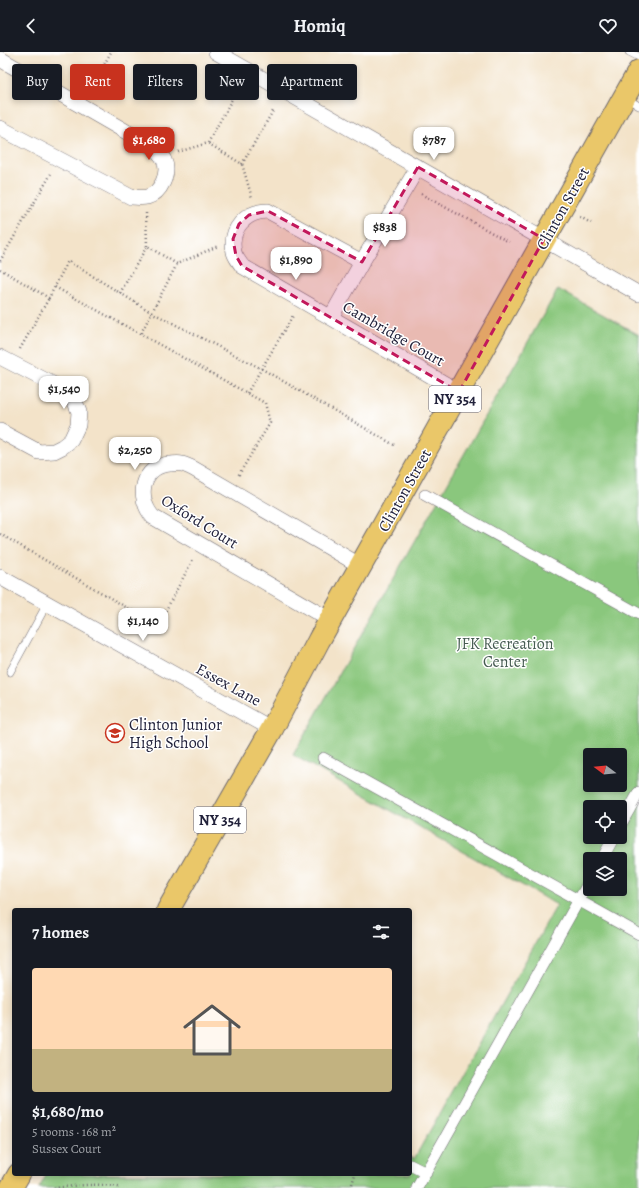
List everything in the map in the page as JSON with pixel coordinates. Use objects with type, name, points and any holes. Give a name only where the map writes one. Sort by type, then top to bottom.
[{"type":"main road","name":"Clinton Street","points":[[169,908],[272,729],[330,620],[544,240],[632,101],[639,71]]},
{"type":"main road","points":[[11,1188],[18,1176]]},
{"type":"street","points":[[216,52],[639,294]]},
{"type":"street","points":[[0,59],[82,105],[159,151],[165,161],[166,172],[162,185],[156,192],[146,197],[127,196],[0,128]]},
{"type":"street","points":[[331,317],[418,167]]},
{"type":"street","points":[[233,240],[239,224],[249,215],[257,212],[268,211],[362,262]]},
{"type":"street","name":"Cambridge Court","points":[[233,240],[236,256],[242,266],[459,392]]},
{"type":"street","points":[[0,431],[38,452],[47,452],[54,451],[71,440],[78,425],[79,412],[72,394],[6,360]]},
{"type":"street","name":"Oxford Court","points":[[330,620],[153,517],[146,508],[142,493],[146,479],[162,464],[181,463],[361,566]]},
{"type":"street","points":[[425,495],[639,614]]},
{"type":"street","name":"Essex Lane","points":[[0,577],[272,729]]},
{"type":"street","points":[[323,758],[639,934]]},
{"type":"street","points":[[627,813],[639,792]]},
{"type":"street","points":[[417,1188],[583,892]]},
{"type":"street","points":[[412,1166],[426,1174]]},
{"type":"lane","points":[[629,52],[639,57]]},
{"type":"lane","points":[[10,672],[47,604]]},
{"type":"path","points":[[82,105],[110,52]]},
{"type":"path","points":[[162,157],[208,142],[231,100]]},
{"type":"path","points":[[242,164],[273,111]]},
{"type":"path","points":[[208,142],[242,164],[257,212]]},
{"type":"path","points":[[0,261],[59,160]]},
{"type":"path","points":[[417,192],[509,242]]},
{"type":"path","points":[[120,293],[147,246],[146,197]]},
{"type":"path","points":[[580,217],[591,223]]},
{"type":"path","points":[[141,333],[177,264],[233,240]]},
{"type":"path","points":[[147,246],[177,264]]},
{"type":"path","points":[[49,298],[68,261],[152,312],[262,369],[396,446]]},
{"type":"path","points":[[0,269],[49,298]]},
{"type":"path","points":[[6,360],[56,286],[265,403],[270,423],[230,490]]},
{"type":"path","points":[[247,393],[302,300]]},
{"type":"path","points":[[0,534],[150,621],[166,610],[200,544]]},
{"type":"path","points":[[351,1188],[354,1176]]},
{"type":"path","points":[[54,1188],[82,1185],[121,1188]]},
{"type":"highlighted area","points":[[418,167],[544,239],[459,392],[242,266],[236,256],[233,239],[239,224],[249,215],[268,211],[362,262]]},
{"type":"green space","name":"JFK Recreation Center","points":[[558,289],[639,335],[639,1188],[39,1188],[46,1176],[412,1176],[412,1158],[414,1159],[557,905],[293,755]]},
{"type":"place","name":"Clinton Junior High School","points":[[115,733]]}]
